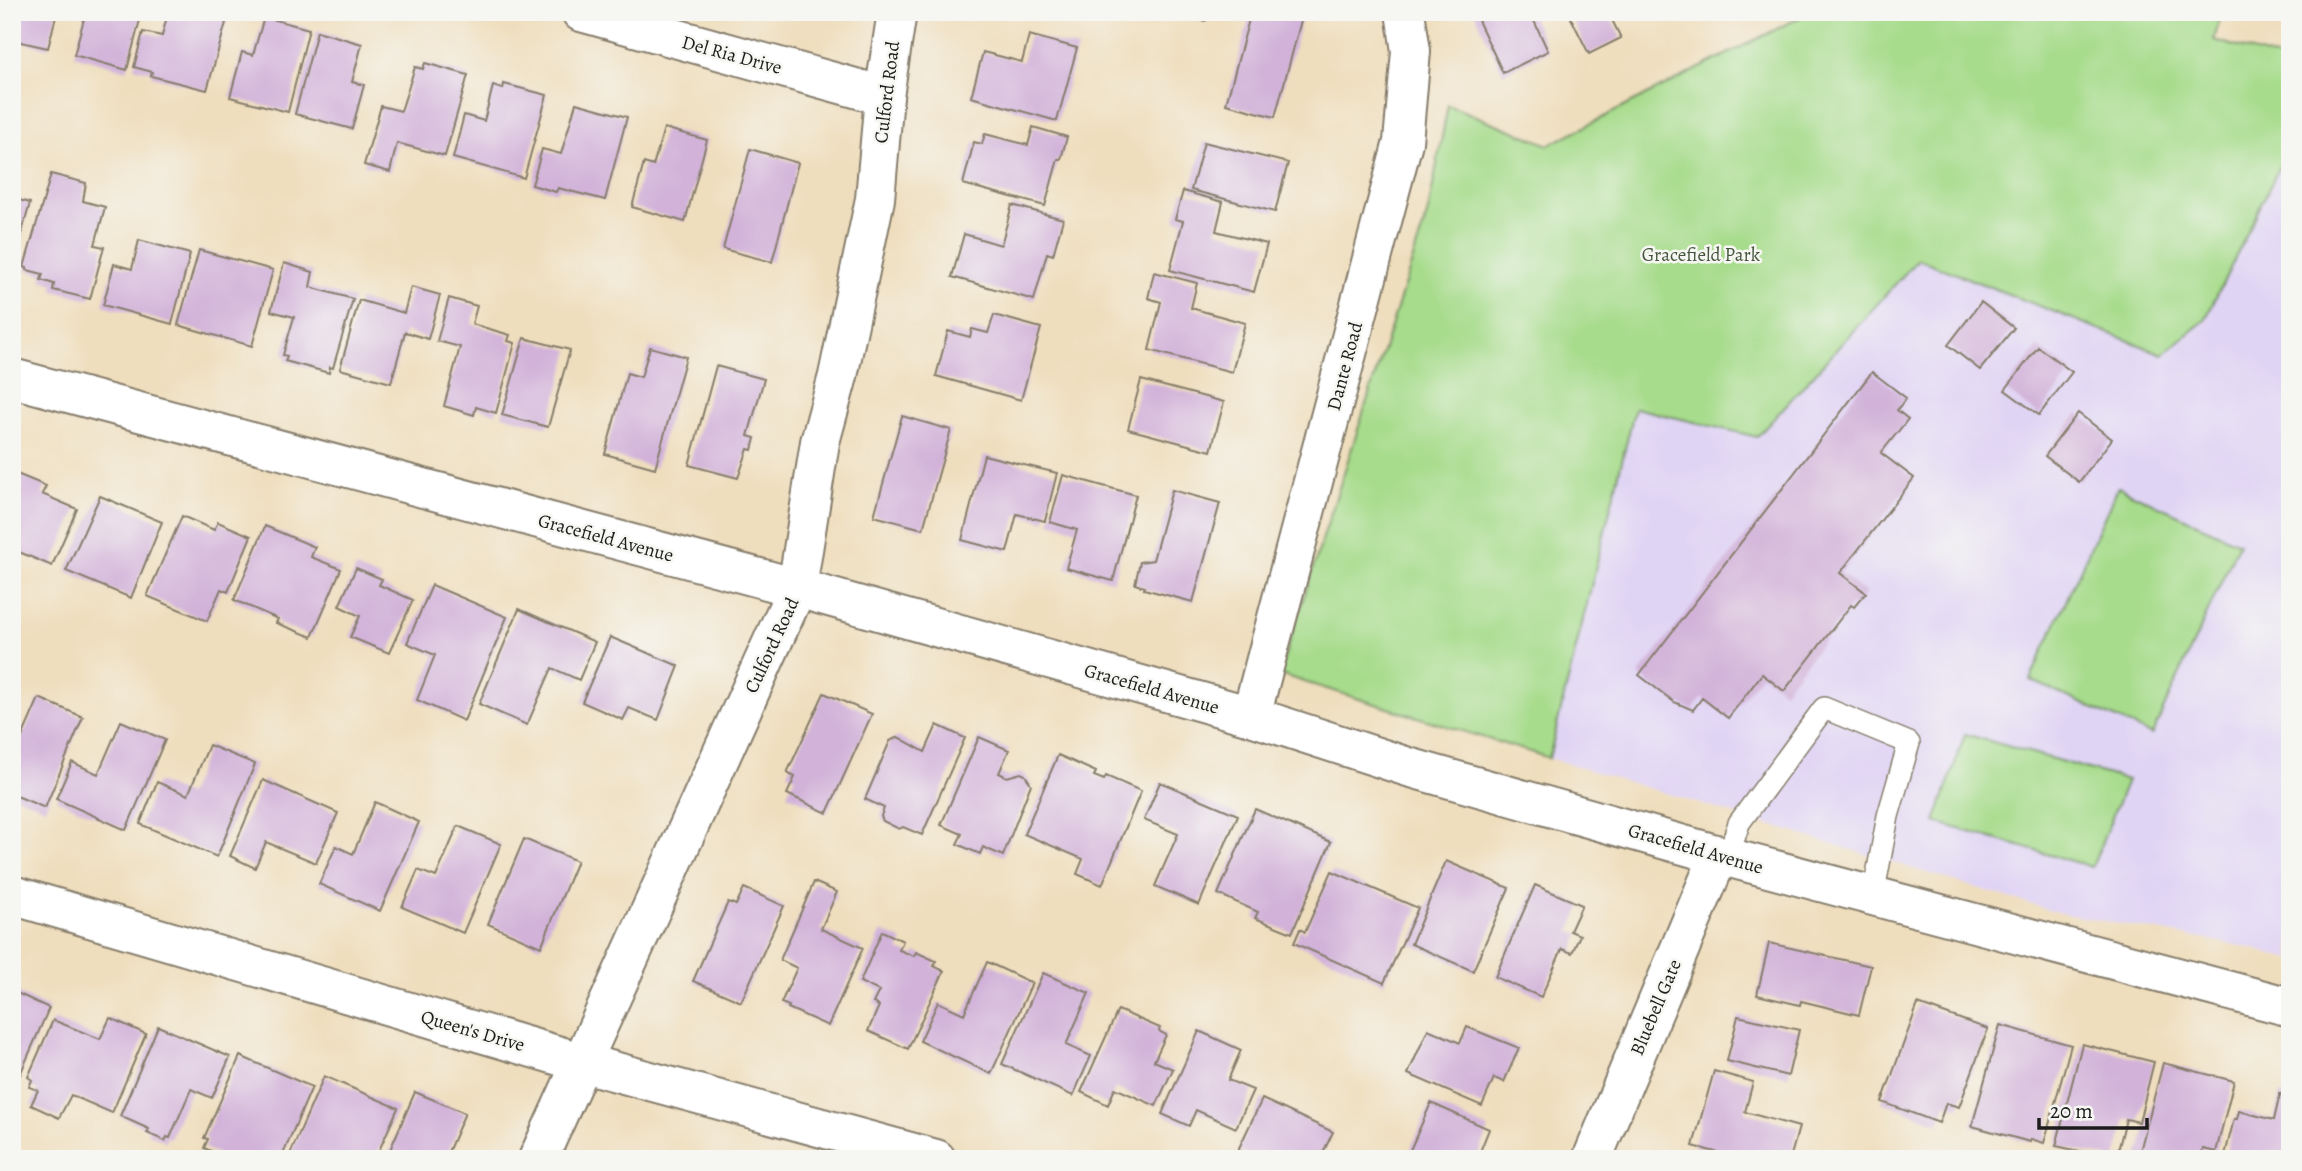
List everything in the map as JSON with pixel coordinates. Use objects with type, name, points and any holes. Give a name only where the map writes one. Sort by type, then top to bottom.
[{"type":"street","name":"Del Ria Drive","points":[[581,12],[884,96]]},
{"type":"street","name":"Culford Road","points":[[538,1159],[797,589],[820,442],[838,376],[875,199],[884,96],[897,12]]},
{"type":"street","name":"Dante Road","points":[[1251,716],[1404,142],[1411,51],[1405,12]]},
{"type":"street","name":"Gracefield Avenue","points":[[12,378],[797,589],[1251,716],[1408,767],[1723,856],[2290,1007]]},
{"type":"street","name":"Bluebell Gate","points":[[1591,1159],[1723,856]]},
{"type":"street","name":"Queen's Drive","points":[[12,895],[580,1062],[936,1159]]},
{"type":"lane","points":[[1723,856],[1739,823],[1824,708],[1909,743],[1888,816],[1873,896]]},
{"type":"shaded area","points":[[2290,145],[2290,959],[2247,947],[2060,913],[1549,758],[1635,408],[1757,437],[1918,259],[2163,354],[2205,320]]},
{"type":"green space","name":"Gracefield Park","points":[[1810,12],[2222,12],[2214,40],[2290,62],[2290,145],[2205,320],[2163,354],[1918,259],[1757,437],[1635,408],[1549,758],[1279,674],[1428,212],[1448,105],[1549,145]]},
{"type":"green space","points":[[2118,487],[2239,543],[2152,735],[2030,680]]},
{"type":"green space","points":[[1965,734],[2127,780],[2092,867],[1935,822]]},
{"type":"building","points":[[12,12],[57,12],[48,48],[12,40]]},
{"type":"building","points":[[77,12],[142,12],[127,70],[74,55],[85,15]]},
{"type":"building","points":[[168,12],[229,12],[207,90],[151,76],[152,72],[134,67],[143,32],[162,36]]},
{"type":"building","points":[[1095,12],[1123,12],[1121,20]]},
{"type":"building","points":[[1187,12],[1218,12],[1205,21],[1186,16]]},
{"type":"building","points":[[1251,12],[1284,12],[1302,17],[1275,117],[1226,104]]},
{"type":"building","points":[[1474,12],[1530,12],[1548,51],[1503,73]]},
{"type":"building","points":[[1568,12],[1627,12],[1612,20],[1621,38],[1589,54]]},
{"type":"building","points":[[264,17],[309,29],[288,112],[230,97],[242,52],[253,55]]},
{"type":"building","points":[[317,31],[362,44],[352,82],[364,85],[352,129],[295,114]]},
{"type":"building","points":[[1029,35],[1077,48],[1057,121],[971,97],[983,52],[1022,62]]},
{"type":"building","points":[[425,63],[468,75],[445,156],[397,143],[390,172],[364,165],[381,106],[401,111],[415,67],[423,69]]},
{"type":"building","points":[[504,84],[547,95],[524,178],[453,158],[464,115],[484,121],[493,86],[503,89]]},
{"type":"building","points":[[576,103],[627,117],[605,200],[558,188],[556,192],[532,185],[542,149],[561,154]]},
{"type":"building","points":[[1033,127],[1067,137],[1045,206],[963,184],[974,142],[982,144],[985,134],[1028,145]]},
{"type":"building","points":[[664,128],[707,140],[685,222],[632,207],[644,163],[653,166]]},
{"type":"building","points":[[1204,142],[1288,163],[1275,212],[1191,190]]},
{"type":"building","points":[[750,149],[798,163],[772,262],[723,249]]},
{"type":"building","points":[[51,174],[86,183],[83,201],[105,207],[95,245],[104,247],[90,299],[53,290],[54,284],[41,280],[43,274],[24,267]]},
{"type":"building","points":[[1183,191],[1223,202],[1216,231],[1267,244],[1254,292],[1170,270],[1183,221],[1175,219]]},
{"type":"building","points":[[12,198],[30,203],[13,265],[12,265]]},
{"type":"building","points":[[1012,205],[1063,219],[1053,255],[1047,253],[1034,300],[952,277],[964,234],[1001,245]]},
{"type":"building","points":[[139,240],[190,254],[172,324],[103,305],[114,264],[132,269]]},
{"type":"building","points":[[199,250],[273,270],[252,346],[178,325]]},
{"type":"building","points":[[284,263],[313,272],[310,287],[353,299],[333,368],[330,367],[329,373],[285,361],[287,356],[283,355],[294,317],[271,311]]},
{"type":"building","points":[[1154,272],[1197,283],[1191,308],[1245,323],[1232,372],[1149,350],[1161,302],[1148,298]]},
{"type":"building","points":[[411,287],[440,295],[428,339],[405,332],[391,383],[340,369],[359,300],[404,313]]},
{"type":"building","points":[[449,298],[477,306],[472,324],[510,335],[508,341],[515,343],[496,413],[476,407],[474,415],[444,406],[460,347],[437,341]]},
{"type":"building","points":[[1981,302],[2014,328],[1980,370],[1948,345]]},
{"type":"building","points":[[994,315],[1041,328],[1021,400],[936,376],[948,331],[970,337],[972,329],[988,333]]},
{"type":"building","points":[[524,338],[570,350],[548,427],[502,415]]},
{"type":"building","points":[[650,347],[686,357],[655,468],[605,454],[627,373],[641,377]]},
{"type":"building","points":[[2038,347],[2072,372],[2039,415],[2005,390]]},
{"type":"building","points":[[716,366],[764,379],[748,436],[755,438],[752,450],[748,449],[738,478],[689,465]]},
{"type":"building","points":[[1872,372],[1906,398],[1897,410],[1908,419],[1881,453],[1914,478],[1840,573],[1866,593],[1854,607],[1851,605],[1784,691],[1762,674],[1728,718],[1702,698],[1693,710],[1674,702],[1639,675]]},
{"type":"building","points":[[1141,380],[1224,402],[1211,451],[1128,429]]},
{"type":"building","points":[[2078,413],[2112,439],[2079,482],[2045,456]]},
{"type":"building","points":[[902,416],[951,430],[923,529],[874,516]]},
{"type":"building","points":[[984,455],[1057,473],[1045,521],[1017,514],[1007,552],[962,540]]},
{"type":"building","points":[[17,474],[46,486],[42,494],[77,509],[52,566],[12,549],[12,486]]},
{"type":"building","points":[[1063,475],[1136,495],[1113,581],[1066,568],[1077,530],[1050,522]]},
{"type":"building","points":[[1172,490],[1220,503],[1193,602],[1144,589],[1145,587],[1135,584],[1140,562],[1153,560]]},
{"type":"building","points":[[100,496],[162,522],[131,598],[66,571]]},
{"type":"building","points":[[182,516],[214,530],[218,522],[251,536],[228,592],[221,589],[207,621],[147,596]]},
{"type":"building","points":[[265,526],[315,547],[311,557],[341,569],[312,637],[276,623],[278,619],[234,600]]},
{"type":"building","points":[[356,568],[382,579],[379,585],[413,600],[389,653],[350,637],[360,616],[339,606]]},
{"type":"building","points":[[432,585],[507,617],[464,721],[417,700],[435,655],[407,643]]},
{"type":"building","points":[[519,609],[595,642],[579,680],[552,668],[527,725],[479,704]]},
{"type":"building","points":[[610,637],[679,666],[658,720],[629,708],[623,720],[582,702]]},
{"type":"building","points":[[824,693],[872,714],[827,813],[787,794],[795,777],[787,773]]},
{"type":"building","points":[[39,698],[83,717],[45,808],[12,794],[12,749],[16,751]]},
{"type":"building","points":[[121,721],[165,740],[126,830],[56,799],[72,762],[98,774]]},
{"type":"building","points":[[937,725],[965,738],[922,835],[903,827],[899,829],[883,821],[881,816],[884,808],[865,799],[890,741],[898,737],[925,752]]},
{"type":"building","points":[[979,737],[1009,750],[999,773],[1007,777],[1021,773],[1031,784],[1003,856],[983,847],[980,854],[957,844],[962,834],[941,825]]},
{"type":"building","points":[[209,745],[255,764],[217,857],[140,824],[157,782],[188,795]]},
{"type":"building","points":[[1058,755],[1096,772],[1094,776],[1104,780],[1106,776],[1141,791],[1102,885],[1077,874],[1083,859],[1024,834]]},
{"type":"building","points":[[263,780],[338,813],[316,863],[266,842],[255,868],[230,856]]},
{"type":"building","points":[[1160,782],[1238,815],[1199,905],[1155,886],[1178,834],[1144,820]]},
{"type":"building","points":[[375,802],[419,822],[380,911],[319,884],[336,846],[353,854]]},
{"type":"building","points":[[1255,809],[1331,842],[1292,933],[1255,918],[1258,912],[1218,894]]},
{"type":"building","points":[[458,826],[501,844],[463,933],[402,907],[418,870],[436,877]]},
{"type":"building","points":[[524,839],[577,861],[541,947],[488,924]]},
{"type":"building","points":[[1446,861],[1509,888],[1473,971],[1411,944]]},
{"type":"building","points":[[1332,871],[1418,908],[1384,983],[1294,943],[1300,929],[1305,932]]},
{"type":"building","points":[[814,882],[837,892],[821,929],[863,948],[828,1026],[781,1003],[797,968],[780,960]]},
{"type":"building","points":[[1535,885],[1582,905],[1570,931],[1580,935],[1572,953],[1562,949],[1541,997],[1495,977]]},
{"type":"building","points":[[744,888],[784,906],[741,1002],[693,981],[728,902],[736,905]]},
{"type":"building","points":[[882,931],[903,941],[899,950],[914,956],[916,952],[936,961],[934,966],[944,971],[908,1049],[868,1031],[879,1006],[873,1003],[879,991],[860,982]]},
{"type":"building","points":[[1769,943],[1871,966],[1859,1015],[1801,1001],[1800,1005],[1757,995]]},
{"type":"building","points":[[987,962],[1032,983],[991,1074],[920,1041],[938,1002],[964,1014]]},
{"type":"building","points":[[1043,973],[1089,993],[1066,1045],[1091,1056],[1073,1096],[1002,1064]]},
{"type":"building","points":[[17,993],[49,1008],[15,1086],[12,1085],[12,1004]]},
{"type":"building","points":[[1918,1004],[1988,1029],[1959,1107],[1946,1103],[1939,1123],[1882,1102]]},
{"type":"building","points":[[1118,1010],[1160,1028],[1159,1031],[1166,1035],[1154,1061],[1173,1069],[1156,1106],[1115,1088],[1108,1105],[1081,1092]]},
{"type":"building","points":[[1738,1016],[1799,1030],[1788,1076],[1727,1061]]},
{"type":"building","points":[[110,1018],[146,1034],[112,1113],[71,1095],[59,1118],[31,1105],[38,1090],[29,1087],[32,1080],[28,1077],[53,1020],[100,1039]]},
{"type":"building","points":[[2000,1025],[2071,1045],[2044,1143],[2031,1139],[2030,1142],[1972,1126]]},
{"type":"building","points":[[158,1026],[230,1057],[212,1098],[191,1089],[170,1138],[167,1137],[165,1141],[147,1133],[149,1129],[120,1116]]},
{"type":"building","points":[[1467,1027],[1519,1048],[1504,1082],[1494,1078],[1482,1106],[1408,1074],[1428,1029],[1460,1043]]},
{"type":"building","points":[[1199,1031],[1241,1050],[1228,1080],[1253,1090],[1236,1128],[1196,1110],[1189,1126],[1162,1114]]},
{"type":"building","points":[[2082,1044],[2154,1062],[2139,1122],[2126,1119],[2116,1159],[2056,1146]]},
{"type":"building","points":[[240,1056],[312,1087],[281,1159],[229,1159],[204,1148],[208,1139],[204,1138]]},
{"type":"building","points":[[2163,1063],[2234,1081],[2216,1152],[2203,1149],[2201,1159],[2138,1159]]},
{"type":"building","points":[[1714,1071],[1753,1082],[1745,1112],[1799,1127],[1790,1159],[1741,1159],[1693,1146]]},
{"type":"building","points":[[324,1076],[398,1108],[377,1155],[372,1153],[369,1159],[288,1159]]},
{"type":"building","points":[[415,1092],[465,1113],[445,1159],[386,1159]]},
{"type":"building","points":[[2280,1094],[2290,1097],[2290,1159],[2224,1159],[2234,1119],[2237,1119],[2239,1111],[2274,1120]]},
{"type":"building","points":[[1262,1099],[1333,1132],[1320,1159],[1257,1159],[1238,1150]]},
{"type":"building","points":[[1431,1103],[1489,1129],[1477,1159],[1406,1159]]},
{"type":"building","points":[[1677,1154],[1693,1158],[1693,1159],[1676,1159]]}]
